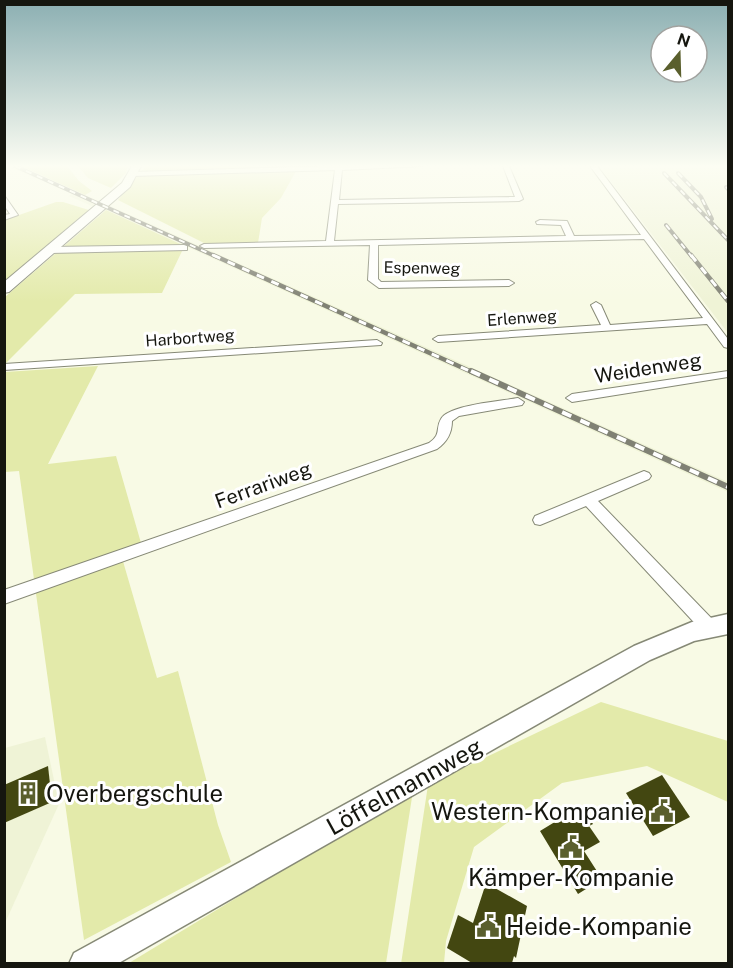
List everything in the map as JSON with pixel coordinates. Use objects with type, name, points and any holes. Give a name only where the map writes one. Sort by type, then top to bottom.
[{"type":"main road","points":[[4,289],[96,211]]},
{"type":"street","points":[[330,244],[333,211]]},
{"type":"street","points":[[627,211],[729,345]]},
{"type":"street","points":[[540,222],[564,223],[571,238]]},
{"type":"street","points":[[204,246],[647,237]]},
{"type":"street","name":"Espenweg","points":[[374,243],[373,280],[379,285],[509,283]]},
{"type":"street","points":[[50,250],[184,248]]},
{"type":"street","points":[[596,305],[608,328]]},
{"type":"street","name":"Erlenweg","points":[[438,339],[710,321]]},
{"type":"street","name":"Harbortweg","points":[[4,367],[377,343]]},
{"type":"street","name":"Weidenweg","points":[[572,398],[729,374]]},
{"type":"street","name":"Ferrariweg","points":[[4,597],[433,446],[442,440],[446,430],[446,420],[455,413],[518,402]]},
{"type":"street","points":[[540,520],[644,476]]},
{"type":"street","points":[[589,500],[719,625]]},
{"type":"street","name":"Löffelmannweg","points":[[85,963],[642,653],[719,625]]},
{"type":"shaded area","points":[[109,211],[122,211],[728,482],[728,492]]},
{"type":"shaded area","points":[[634,211],[728,211],[728,333]]},
{"type":"shaded area","points":[[45,737],[59,804],[5,923],[5,748]]},
{"type":"green space","points":[[30,211],[92,211],[5,285],[5,220]]},
{"type":"green space","points":[[105,211],[187,247],[183,249],[162,293],[75,294],[5,364],[5,297]]},
{"type":"green space","points":[[140,211],[268,211],[262,218],[258,243],[206,244]]},
{"type":"green space","points":[[98,366],[48,464],[116,456],[141,543],[120,551],[157,678],[178,671],[218,825],[231,862],[84,940],[19,471],[5,472],[5,372]]},
{"type":"green space","points":[[601,702],[728,741],[728,802],[647,766],[562,783],[474,847],[446,941],[444,963],[401,964],[428,785]]},
{"type":"green space","points":[[413,791],[386,963],[129,963]]},
{"type":"building","name":"Overbergschule","points":[[48,766],[52,802],[4,823],[4,785]]},
{"type":"building","name":"Western-Kompanie","points":[[662,775],[690,817],[653,836],[626,793]]},
{"type":"building","name":"Kämper-Kompanie","points":[[581,806],[593,824],[589,826],[600,842],[584,851],[602,879],[578,894],[540,831]]},
{"type":"building","name":"Heide-Kompanie","points":[[486,883],[527,906],[516,958],[514,956],[512,963],[472,963],[447,948],[458,915],[473,923]]},
{"type":"railway","points":[[115,211],[217,257]]},
{"type":"railway","points":[[700,211],[728,240]]},
{"type":"railway","points":[[708,211],[712,219]]},
{"type":"railway","points":[[666,225],[692,257]]},
{"type":"railway","points":[[213,255],[474,373]]},
{"type":"railway","points":[[691,255],[728,301]]},
{"type":"railway","points":[[471,371],[728,487]]},
{"type":"place","name":"Overbergschule","points":[[28,793]]},
{"type":"place","name":"Western-Kompanie","points":[[662,811]]},
{"type":"place","name":"Kämper-Kompanie","points":[[571,847]]},
{"type":"place","name":"Heide-Kompanie","points":[[488,926]]}]
